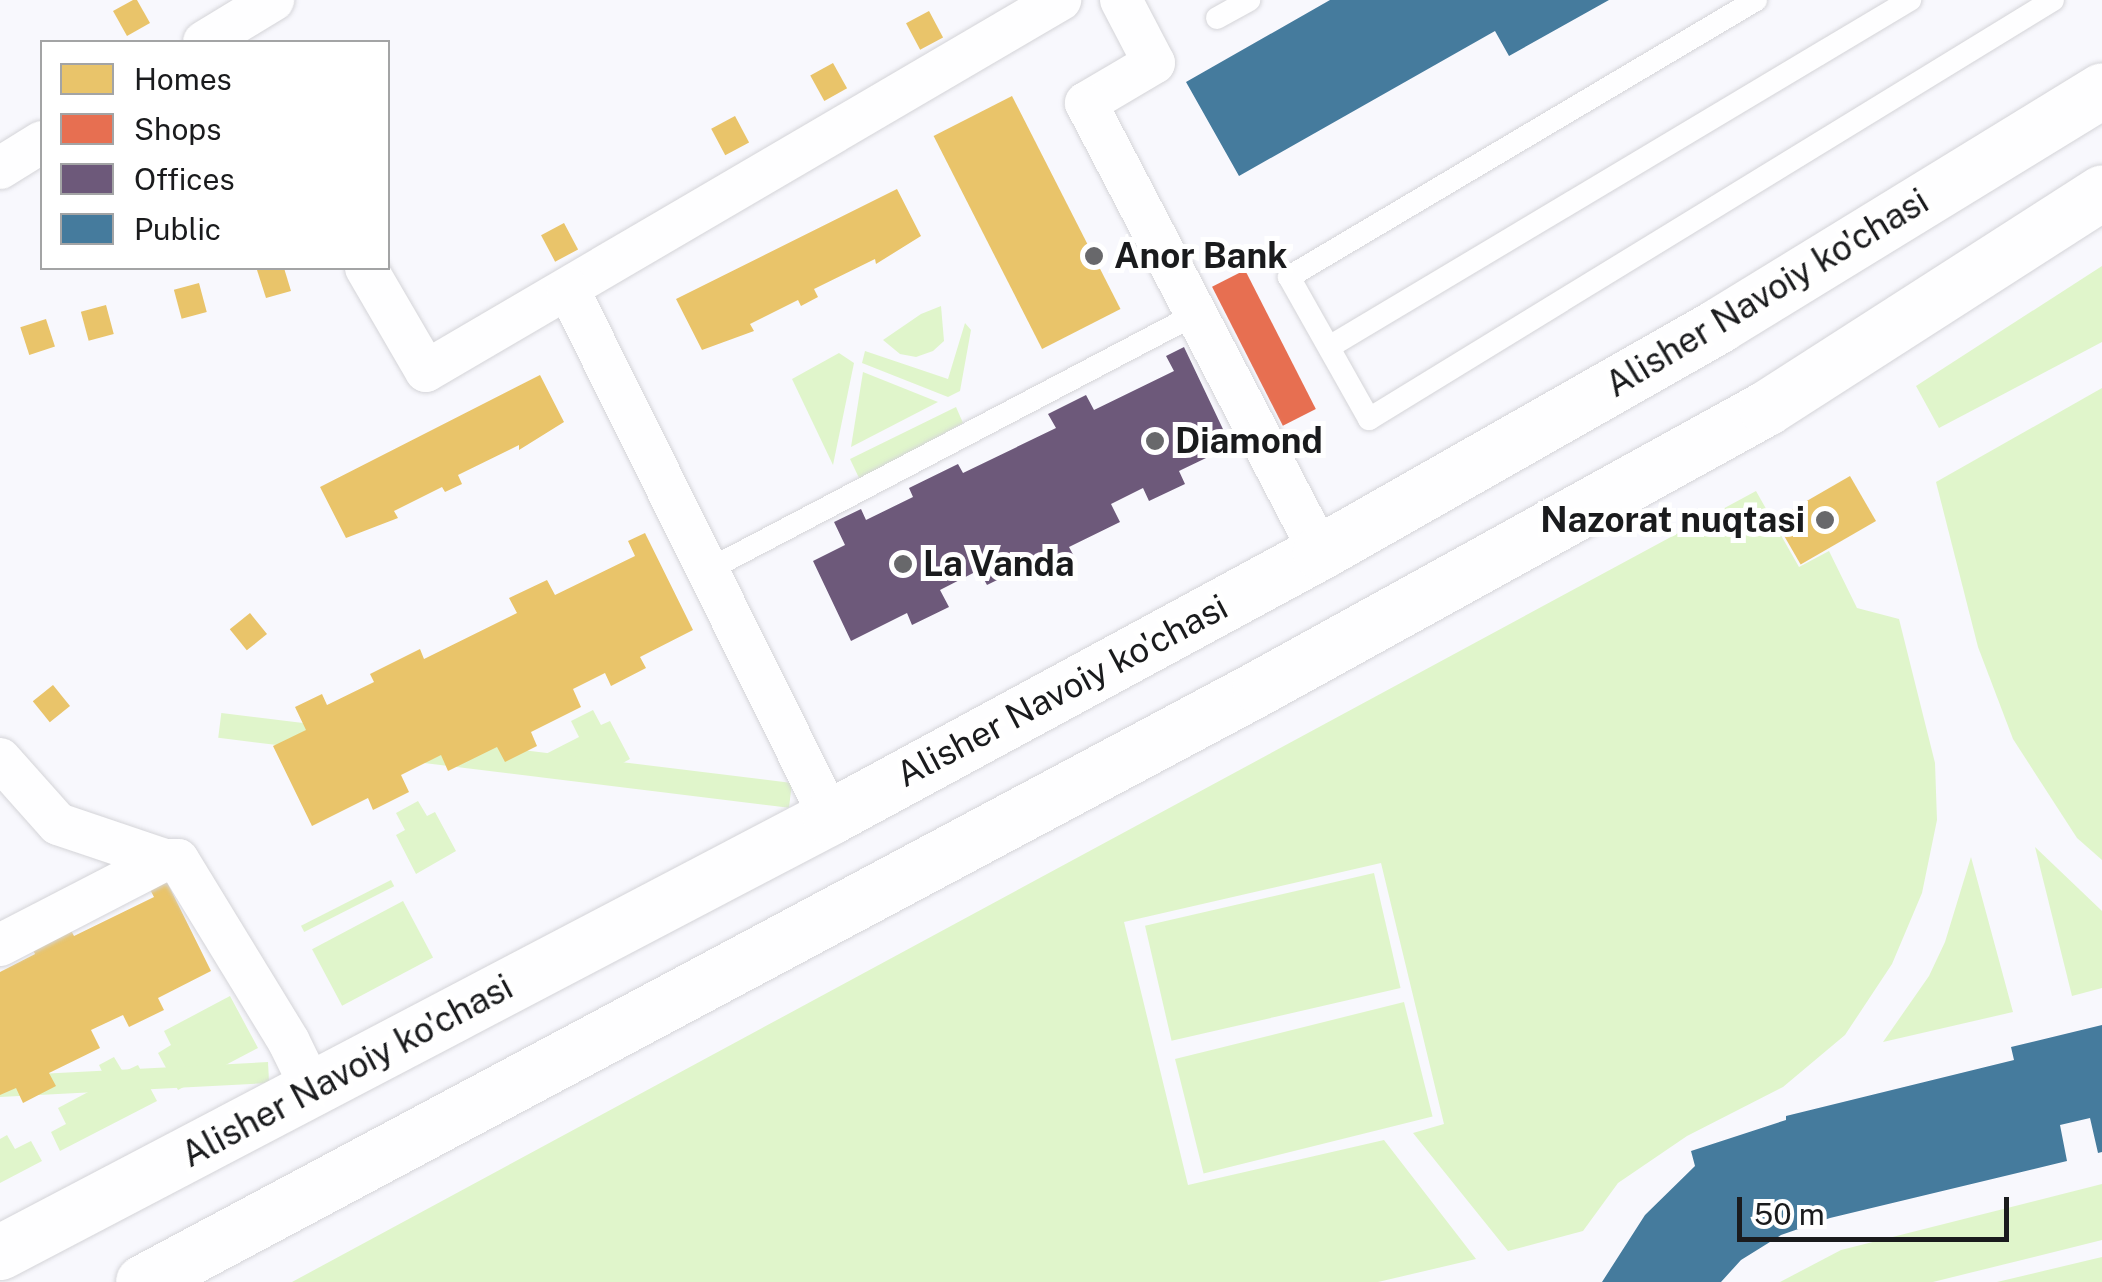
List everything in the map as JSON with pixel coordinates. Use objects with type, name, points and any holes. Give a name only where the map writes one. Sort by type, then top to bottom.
[{"type":"main road","name":"Alisher Navoiy ko'chasi","points":[[0,1252],[830,816],[1320,552],[1719,325],[2102,90]]},
{"type":"main road","points":[[143,1282],[1225,706],[1748,417],[2102,192]]},
{"type":"street","points":[[221,38],[273,0]]},
{"type":"street","points":[[367,270],[426,370],[1060,0]]},
{"type":"street","points":[[1121,0],[1154,63],[1086,103],[1320,552]]},
{"type":"street","points":[[0,168],[40,143]]},
{"type":"street","points":[[568,289],[830,816]]},
{"type":"street","points":[[0,759],[58,824],[166,860],[178,860],[289,1042],[312,1089]]},
{"type":"street","points":[[0,945],[166,860]]},
{"type":"lane","points":[[1218,18],[1248,0]]},
{"type":"lane","points":[[1756,0],[1289,277],[1369,420],[2053,0]]},
{"type":"lane","points":[[1329,347],[1910,0]]},
{"type":"lane","points":[[708,570],[1198,313]]},
{"type":"green space","points":[[2102,266],[2102,342],[1939,428],[1916,386]]},
{"type":"green space","points":[[941,306],[944,341],[933,351],[916,357],[900,354],[883,340],[921,314]]},
{"type":"green space","points":[[965,323],[971,330],[960,391],[948,397],[862,363],[865,351],[948,379]]},
{"type":"green space","points":[[839,353],[854,363],[833,465],[792,379]]},
{"type":"green space","points":[[863,372],[938,402],[851,447]]},
{"type":"green space","points":[[2102,388],[2102,860],[2077,838],[2013,739],[1978,647],[1936,482]]},
{"type":"green space","points":[[956,407],[963,423],[860,480],[850,459]]},
{"type":"green space","points":[[1756,491],[1799,567],[1829,551],[1857,608],[1899,619],[1935,763],[1937,820],[1922,893],[1892,964],[1845,1035],[1783,1087],[1687,1136],[1618,1183],[1583,1231],[1508,1251],[1413,1133],[1444,1124],[1381,863],[1124,922],[1188,1185],[1384,1140],[1476,1259],[1378,1282],[292,1282]]},
{"type":"green space","points":[[593,710],[601,725],[610,721],[630,759],[603,774],[577,767],[542,775],[534,760],[579,737],[571,721]]},
{"type":"green space","points":[[221,713],[792,783],[789,808],[218,738]]},
{"type":"green space","points":[[418,801],[427,816],[435,812],[456,851],[416,874],[396,835],[405,830],[396,813]]},
{"type":"green space","points":[[2035,847],[2102,911],[2102,988],[2072,996]]},
{"type":"green space","points":[[1971,857],[2013,1012],[1883,1042],[1929,976],[1945,942]]},
{"type":"green space","points":[[1374,873],[1401,988],[1172,1041],[1145,926]]},
{"type":"green space","points":[[391,880],[394,886],[304,932],[301,926]]},
{"type":"green space","points":[[403,901],[433,958],[342,1006],[312,949]]},
{"type":"green space","points":[[230,996],[258,1048],[178,1090],[158,1053],[171,1045],[164,1031]]},
{"type":"green space","points":[[1404,1002],[1433,1116],[1204,1174],[1175,1059]]},
{"type":"green space","points":[[114,1057],[123,1072],[138,1065],[157,1101],[60,1151],[51,1132],[66,1124],[58,1108],[107,1082],[99,1065]]},
{"type":"green space","points":[[268,1062],[269,1083],[0,1097],[0,1076]]},
{"type":"green space","points":[[7,1135],[15,1149],[31,1141],[42,1161],[0,1183],[0,1139]]},
{"type":"green space","points":[[2102,1184],[2102,1240],[1933,1282],[1780,1282],[1841,1250]]},
{"type":"green space","points":[[2102,1257],[2102,1282],[1997,1282]]},
{"type":"building: Homes","points":[[137,0],[150,23],[127,36],[113,11]]},
{"type":"building: Homes","points":[[929,11],[943,37],[920,50],[906,23]]},
{"type":"building: Homes","points":[[833,63],[847,88],[824,101],[810,76]]},
{"type":"building: Homes","points":[[1012,96],[1121,309],[1042,349],[934,136]]},
{"type":"building: Homes","points":[[735,116],[749,142],[725,155],[711,129]]},
{"type":"building: Homes","points":[[897,189],[921,236],[876,264],[875,259],[814,289],[818,297],[801,306],[798,300],[750,324],[754,331],[702,350],[676,299]]},
{"type":"building: Homes","points":[[564,223],[578,249],[555,262],[541,235]]},
{"type":"building: Homes","points":[[257,270],[285,270],[291,291],[266,298]]},
{"type":"building: Homes","points":[[199,283],[207,312],[182,319],[174,290]]},
{"type":"building: Homes","points":[[106,305],[114,334],[89,341],[81,312]]},
{"type":"building: Homes","points":[[46,319],[55,347],[29,355],[20,327]]},
{"type":"building: Homes","points":[[540,375],[564,422],[519,450],[519,445],[458,475],[462,484],[445,492],[442,487],[394,511],[398,518],[346,538],[320,487]]},
{"type":"building: Homes","name":"Nazorat nuqtasi","points":[[1850,476],[1876,521],[1801,565],[1775,520]]},
{"type":"building: Homes","points":[[645,533],[693,630],[640,657],[646,668],[611,686],[605,673],[573,689],[581,707],[531,732],[537,746],[505,762],[497,747],[448,771],[441,755],[401,775],[409,792],[373,810],[368,798],[312,826],[273,746],[306,730],[295,707],[322,694],[327,705],[374,682],[370,674],[420,649],[424,659],[517,613],[509,598],[547,580],[555,595],[635,556],[628,541]]},
{"type":"building: Homes","points":[[250,613],[267,634],[247,650],[230,629]]},
{"type":"building: Homes","points":[[53,685],[70,706],[50,722],[33,701]]},
{"type":"building: Homes","points":[[163,874],[211,971],[158,998],[164,1010],[129,1027],[123,1015],[91,1030],[100,1048],[49,1073],[56,1086],[23,1103],[16,1088],[0,1095],[0,972],[35,954],[28,940],[66,921],[74,936],[154,897],[146,882]]},
{"type":"building: Shops","points":[[1245,270],[1316,409],[1283,426],[1212,287]]},
{"type":"building: Offices","points":[[1184,347],[1231,446],[1179,471],[1185,484],[1149,501],[1143,488],[1111,504],[1120,522],[1069,547],[1076,560],[1043,576],[1036,561],[987,585],[979,570],[940,590],[949,607],[912,625],[907,613],[851,641],[813,561],[845,545],[834,522],[861,509],[866,520],[913,497],[909,488],[958,464],[963,473],[1056,428],[1048,414],[1086,395],[1094,410],[1174,371],[1166,356]]},
{"type":"building: Public","points":[[1330,0],[1609,0],[1509,56],[1495,31],[1239,176],[1186,82]]},
{"type":"building: Public","points":[[2102,1025],[2102,1152],[2098,1153],[2090,1118],[2060,1125],[2067,1161],[1830,1218],[1781,1235],[1741,1260],[1721,1282],[1602,1282],[1645,1215],[1695,1166],[1691,1151],[1786,1120],[1786,1116],[2014,1060],[2011,1047]]},
{"type":"place","name":"Anor Bank","points":[[1094,256]]},
{"type":"place","name":"Diamond","points":[[1155,441]]},
{"type":"place","name":"Nazorat nuqtasi","points":[[1825,520]]},
{"type":"place","name":"La Vanda","points":[[903,564]]}]
